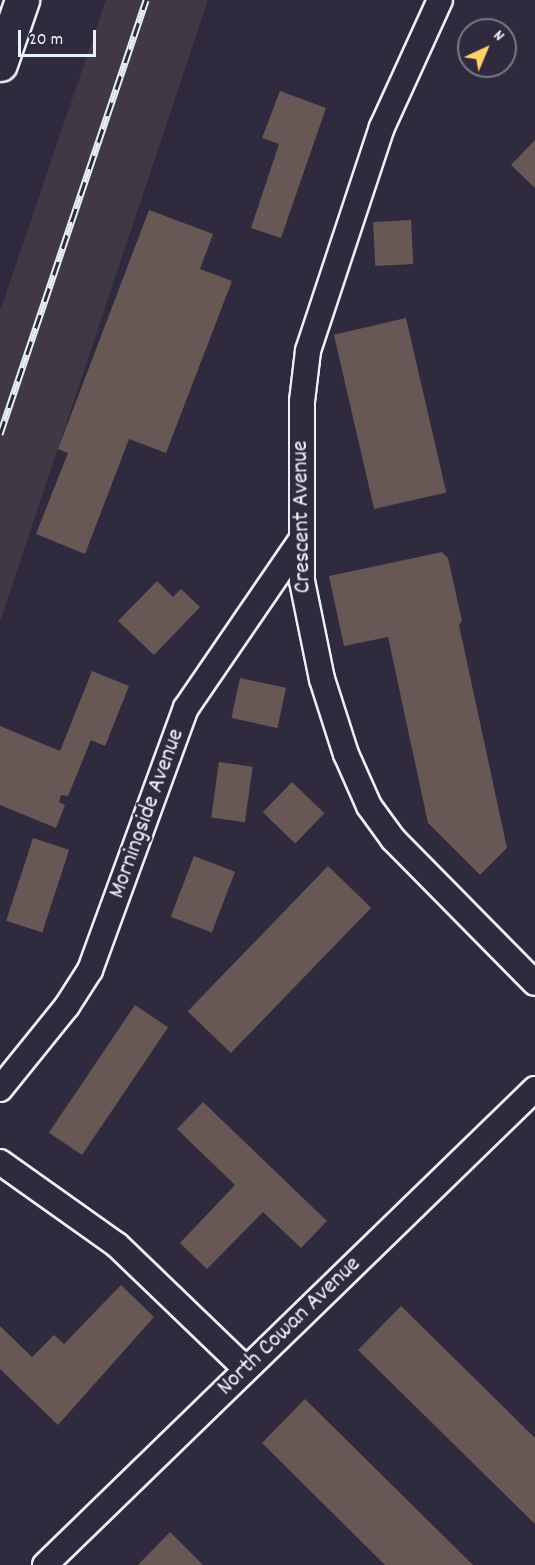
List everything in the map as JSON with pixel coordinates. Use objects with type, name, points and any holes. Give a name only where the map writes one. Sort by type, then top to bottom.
[{"type":"main road","points":[[0,64],[22,0]]},
{"type":"street","name":"Crescent Avenue","points":[[440,0],[382,127],[316,317],[302,401],[301,540],[307,617],[322,678],[346,754],[369,806],[393,839],[535,983]]},
{"type":"street","name":"Morningside Avenue","points":[[0,1089],[68,1006],[90,970],[186,708],[301,540]]},
{"type":"street","name":"North Cowan Avenue","points":[[48,1564],[535,1089]]},
{"type":"street","points":[[0,1162],[117,1245],[246,1370]]},
{"type":"shaded area","points":[[106,0],[208,0],[0,622],[0,311]]},
{"type":"building","points":[[280,91],[326,108],[281,238],[251,228],[279,144],[262,138]]},
{"type":"building","points":[[535,140],[535,188],[511,165]]},
{"type":"building","points":[[149,210],[213,234],[200,269],[232,281],[166,453],[129,439],[85,554],[36,534],[68,453],[58,449]]},
{"type":"building","points":[[411,220],[413,264],[375,266],[373,222]]},
{"type":"building","points":[[406,318],[446,492],[374,509],[334,335]]},
{"type":"building","points":[[442,552],[448,558],[462,621],[459,625],[507,848],[480,875],[428,823],[388,637],[344,646],[329,576]]},
{"type":"building","points":[[157,581],[173,597],[181,589],[200,607],[154,655],[118,621]]},
{"type":"building","points":[[92,671],[129,686],[105,746],[91,740],[68,796],[61,795],[59,802],[65,805],[56,828],[0,805],[0,726],[60,751]]},
{"type":"building","points":[[240,678],[286,688],[277,728],[231,718]]},
{"type":"building","points":[[219,762],[253,767],[245,822],[211,817]]},
{"type":"building","points":[[292,782],[324,813],[295,843],[263,812]]},
{"type":"building","points":[[33,838],[69,850],[42,932],[6,921]]},
{"type":"building","points":[[194,856],[235,872],[212,932],[171,917]]},
{"type":"building","points":[[328,866],[371,908],[231,1053],[188,1011]]},
{"type":"building","points":[[135,1005],[168,1027],[82,1155],[49,1133]]},
{"type":"building","points":[[203,1102],[327,1221],[301,1248],[263,1212],[207,1269],[180,1243],[235,1185],[177,1129]]},
{"type":"building","points":[[121,1285],[154,1317],[58,1425],[0,1369],[0,1326],[32,1357],[54,1335],[64,1344]]},
{"type":"building","points":[[401,1306],[535,1438],[535,1524],[358,1350]]},
{"type":"building","points":[[305,1399],[473,1565],[385,1565],[262,1443]]},
{"type":"building","points":[[170,1532],[203,1565],[138,1565]]},
{"type":"railway","points":[[0,434],[146,0]]}]
